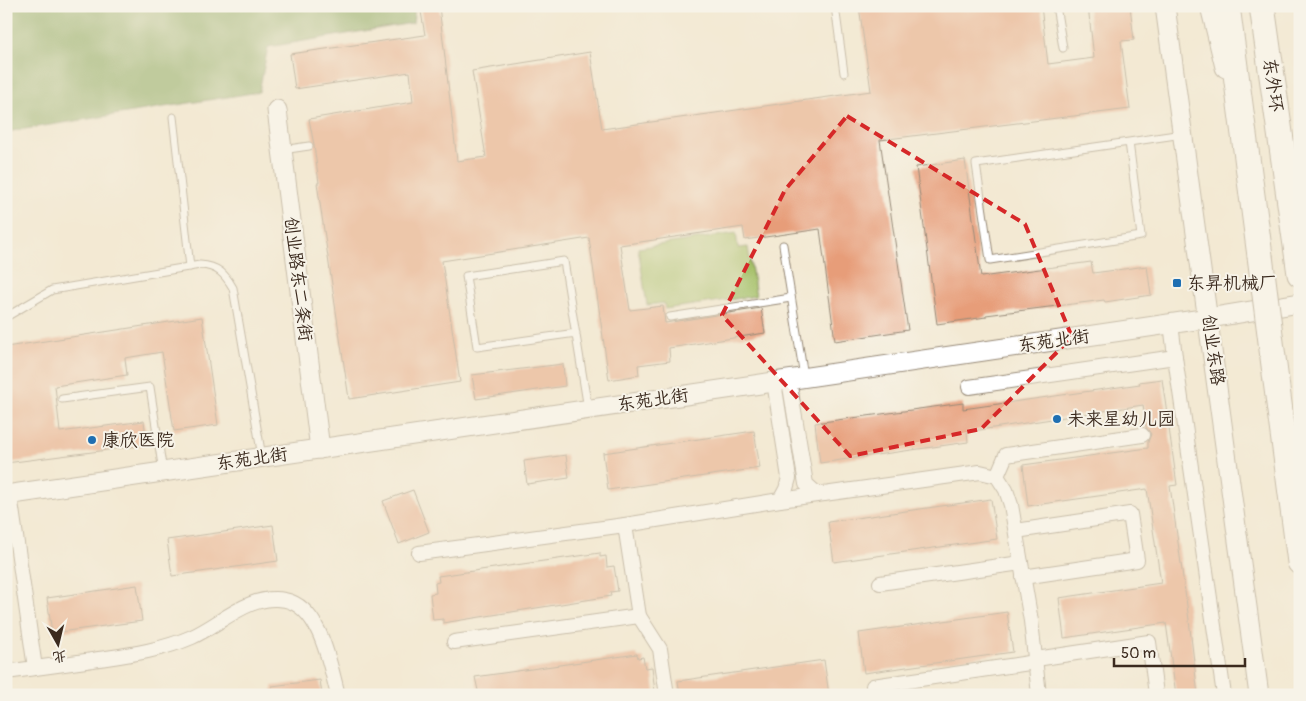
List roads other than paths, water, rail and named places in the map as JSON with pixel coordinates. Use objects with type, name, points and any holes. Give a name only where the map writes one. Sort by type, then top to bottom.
[{"type":"highway","name":"东外环","points":[[1227,6],[1300,562]]},
{"type":"highway","name":"东外环","points":[[1262,6],[1298,264]]},
{"type":"main road","name":"创业东路","points":[[1165,6],[1259,695]]},
{"type":"main road","points":[[1211,6],[1244,143]]},
{"type":"main road","points":[[1270,6],[1280,137]]},
{"type":"main road","name":"创业路东二条街","points":[[277,110],[320,449]]},
{"type":"main road","name":"东苑北街","points":[[8,495],[1300,303]]},
{"type":"street","points":[[1171,323],[1224,695]]},
{"type":"street","points":[[969,387],[1175,357]]},
{"type":"street","points":[[789,380],[806,484],[814,492],[824,494]]},
{"type":"street","points":[[780,500],[786,489],[788,478],[789,380]]},
{"type":"street","points":[[997,476],[1006,454],[1142,435]]},
{"type":"street","points":[[420,554],[625,526],[780,500],[980,472],[997,476],[1006,490],[1011,505],[1040,695]]},
{"type":"street","points":[[8,495],[35,668]]},
{"type":"street","points":[[880,583],[1137,560],[1130,514],[1016,531]]},
{"type":"street","points":[[625,526],[639,616],[660,649],[667,695]]},
{"type":"street","points":[[6,672],[136,654],[162,648],[193,636],[225,616],[245,607],[265,600],[286,600],[301,607],[318,630],[338,695]]},
{"type":"street","points":[[454,642],[639,616]]},
{"type":"street","points":[[873,686],[1149,642],[1156,694],[1152,695]]},
{"type":"lane","points":[[835,6],[844,73]]},
{"type":"lane","points":[[1056,6],[1063,48]]},
{"type":"lane","points":[[173,117],[190,267]]},
{"type":"lane","points":[[1129,142],[1140,236],[990,260],[976,164],[1183,134]]},
{"type":"lane","points":[[282,150],[309,146]]},
{"type":"lane","points":[[783,245],[792,298],[789,380]]},
{"type":"lane","points":[[576,332],[477,348],[466,276],[564,261],[576,332],[588,409]]},
{"type":"lane","points":[[6,317],[52,290],[190,267],[210,265],[220,270],[227,277],[233,288],[262,458]]},
{"type":"lane","points":[[670,317],[792,298]]},
{"type":"lane","points":[[62,399],[150,387],[163,472]]},
{"type":"place","name":"东昇机械厂","points":[[1177,283]]},
{"type":"place","name":"未来星幼儿园","points":[[1057,419]]},
{"type":"place","name":"康欣医院","points":[[92,440]]}]
